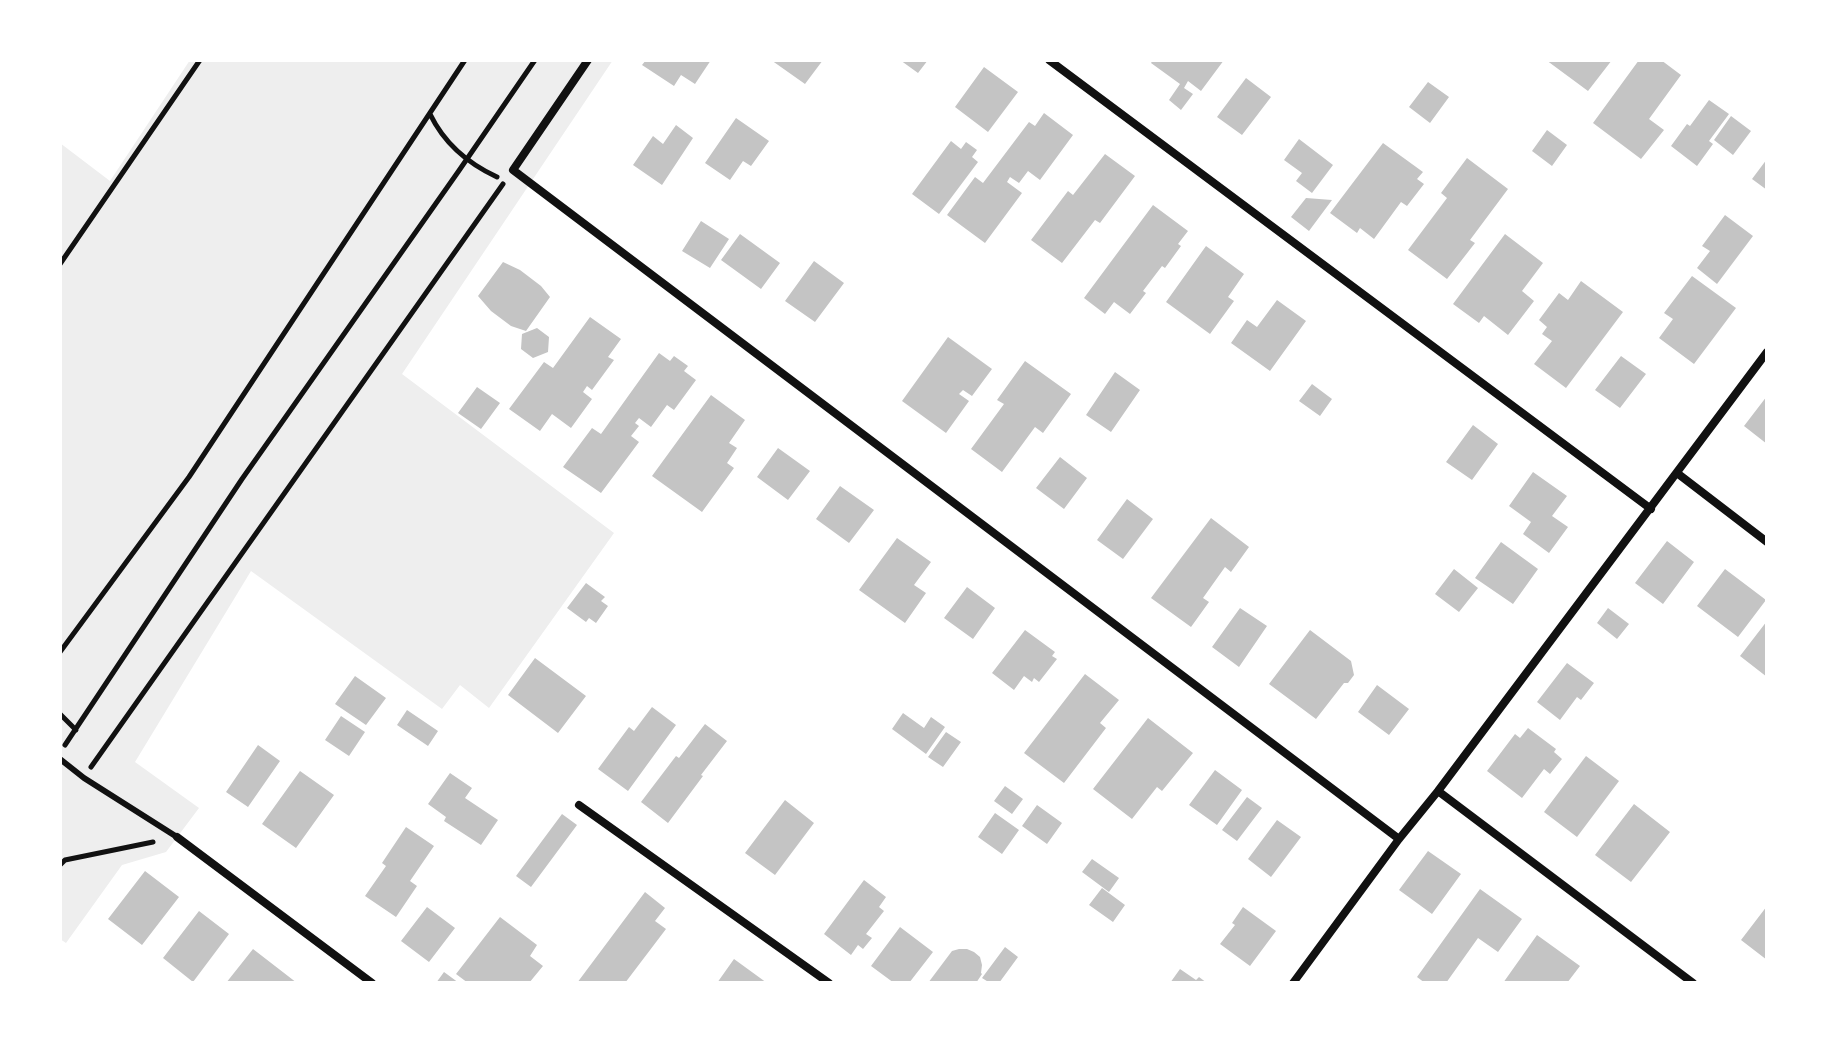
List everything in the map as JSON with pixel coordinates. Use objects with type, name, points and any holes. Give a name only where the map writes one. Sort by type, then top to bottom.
[{"type":"street","points":[[588,60],[513,170],[1399,839]]},
{"type":"street","points":[[1049,60],[1651,509]]},
{"type":"street","points":[[1293,983],[1767,352]]},
{"type":"street","points":[[1677,473],[1767,542]]},
{"type":"street","points":[[1438,791],[1693,983]]},
{"type":"street","points":[[579,805],[829,983]]},
{"type":"street","points":[[177,837],[372,983]]},
{"type":"lane","points":[[60,756],[84,778],[177,837]]},
{"type":"path","points":[[60,264],[200,60]]},
{"type":"path","points":[[60,652],[189,477],[465,60]]},
{"type":"path","points":[[60,756],[242,479],[535,60]]},
{"type":"path","points":[[84,778],[506,180],[467,160],[436,126],[430,113]]},
{"type":"path","points":[[60,714],[76,730]]},
{"type":"path","points":[[60,865],[65,860],[177,837]]},
{"type":"shaded area","points":[[190,60],[613,60],[402,374],[614,533],[489,708],[460,685],[442,709],[251,571],[135,762],[199,808],[166,852],[122,865],[66,943],[60,939],[60,143],[110,181]]},
{"type":"building","points":[[646,60],[711,60],[695,84],[681,75],[674,86],[642,65]]},
{"type":"building","points":[[771,60],[823,60],[805,84]]},
{"type":"building","points":[[900,60],[928,60],[918,73]]},
{"type":"building","points":[[1153,60],[1224,60],[1201,91],[1188,81],[1184,88],[1193,94],[1181,110],[1169,100],[1180,84],[1151,63]]},
{"type":"building","points":[[1546,60],[1612,60],[1588,91]]},
{"type":"building","points":[[1639,60],[1661,60],[1681,75],[1649,119],[1664,130],[1641,159],[1593,123]]},
{"type":"building","points":[[984,67],[1018,92],[988,132],[955,107]]},
{"type":"building","points":[[1246,78],[1271,97],[1242,135],[1217,117]]},
{"type":"building","points":[[1428,82],[1449,97],[1430,123],[1409,107]]},
{"type":"building","points":[[1709,100],[1729,114],[1709,141],[1713,144],[1697,166],[1671,146]]},
{"type":"building","points":[[1044,113],[1073,135],[1040,180],[1028,171],[1019,183],[1010,177],[1007,182],[1022,193],[985,243],[947,215],[975,177],[983,183],[1029,122],[1035,126]]},
{"type":"building","points":[[1731,116],[1751,131],[1733,155],[1714,140]]},
{"type":"building","points":[[736,118],[769,141],[751,166],[743,161],[730,180],[705,163]]},
{"type":"building","points":[[676,125],[693,138],[662,185],[633,165],[653,136],[663,144]]},
{"type":"building","points":[[1547,130],[1567,145],[1552,166],[1532,151]]},
{"type":"building","points":[[1299,139],[1333,165],[1312,193],[1296,181],[1302,173],[1284,160]]},
{"type":"building","points":[[951,141],[961,149],[966,142],[977,150],[972,157],[978,162],[939,214],[912,194]]},
{"type":"building","points":[[1383,143],[1423,172],[1417,179],[1424,184],[1407,206],[1401,202],[1374,239],[1360,228],[1357,233],[1330,213]]},
{"type":"building","points":[[1105,154],[1135,176],[1100,223],[1095,220],[1062,263],[1031,240],[1068,191],[1073,195]]},
{"type":"building","points":[[1467,158],[1508,189],[1470,240],[1475,243],[1447,279],[1408,250],[1447,198],[1441,193]]},
{"type":"building","points":[[1767,159],[1767,190],[1752,179]]},
{"type":"building","points":[[1306,198],[1332,200],[1309,231],[1291,217]]},
{"type":"building","points":[[1153,205],[1188,231],[1178,244],[1181,246],[1143,291],[1146,293],[1130,314],[1114,302],[1105,314],[1084,298]]},
{"type":"building","points":[[1725,215],[1753,236],[1717,284],[1697,268],[1710,251],[1702,246]]},
{"type":"building","points":[[701,221],[729,239],[710,268],[682,251]]},
{"type":"building","points":[[740,234],[780,263],[761,289],[721,260]]},
{"type":"building","points":[[1505,234],[1543,263],[1522,291],[1534,301],[1508,335],[1484,316],[1479,323],[1453,304]]},
{"type":"building","points":[[1206,246],[1244,274],[1228,297],[1234,301],[1210,334],[1166,302]]},
{"type":"building","points":[[814,261],[844,283],[815,322],[785,301]]},
{"type":"building","points":[[503,262],[520,270],[550,297],[526,331],[511,326],[478,296]]},
{"type":"building","points":[[1692,276],[1736,308],[1694,364],[1659,338],[1673,319],[1664,313]]},
{"type":"building","points":[[1581,281],[1623,312],[1566,388],[1534,364],[1552,341],[1542,334],[1547,327],[1539,320],[1559,293],[1568,300]]},
{"type":"building","points":[[1277,300],[1306,321],[1270,371],[1231,343],[1247,320],[1257,327]]},
{"type":"building","points":[[590,317],[621,339],[608,357],[614,360],[592,390],[587,386],[583,392],[592,399],[571,428],[552,414],[540,431],[509,409],[544,362],[553,368]]},
{"type":"building","points":[[537,328],[549,337],[548,352],[533,358],[521,349],[522,334]]},
{"type":"building","points":[[948,337],[992,369],[972,396],[963,390],[959,394],[969,401],[946,433],[902,401]]},
{"type":"building","points":[[659,353],[670,361],[674,356],[688,366],[684,371],[696,380],[674,410],[667,405],[651,427],[639,418],[635,423],[639,426],[631,436],[639,442],[601,493],[563,467],[592,428],[601,434]]},
{"type":"building","points":[[1621,356],[1646,374],[1620,408],[1595,390]]},
{"type":"building","points":[[1025,361],[1071,394],[1043,433],[1035,427],[1002,472],[971,449],[1004,404],[997,400]]},
{"type":"building","points":[[1115,372],[1140,390],[1111,432],[1086,415]]},
{"type":"building","points":[[1312,384],[1332,399],[1320,416],[1299,401]]},
{"type":"building","points":[[477,387],[500,403],[481,429],[458,413]]},
{"type":"building","points":[[711,395],[745,420],[729,443],[737,448],[727,463],[734,468],[702,512],[652,476]]},
{"type":"building","points":[[1767,396],[1767,444],[1744,426]]},
{"type":"building","points":[[1473,425],[1498,444],[1472,480],[1446,462]]},
{"type":"building","points":[[778,448],[810,471],[788,500],[757,477]]},
{"type":"building","points":[[1060,457],[1087,478],[1064,509],[1036,488]]},
{"type":"building","points":[[1533,472],[1567,496],[1552,516],[1568,527],[1549,553],[1523,534],[1531,522],[1509,506]]},
{"type":"building","points":[[840,486],[874,510],[849,543],[816,519]]},
{"type":"building","points":[[1127,499],[1153,519],[1123,559],[1097,540]]},
{"type":"building","points":[[1211,518],[1249,547],[1231,572],[1225,567],[1203,598],[1209,602],[1191,627],[1151,598]]},
{"type":"building","points":[[897,538],[931,562],[914,585],[926,593],[905,623],[859,590]]},
{"type":"building","points":[[1667,541],[1694,562],[1663,604],[1635,583]]},
{"type":"building","points":[[1501,542],[1538,569],[1513,604],[1475,578]]},
{"type":"building","points":[[1454,569],[1478,588],[1459,612],[1435,594]]},
{"type":"building","points":[[1725,569],[1766,600],[1738,637],[1697,606]]},
{"type":"building","points":[[586,583],[605,597],[601,601],[608,606],[596,623],[589,618],[586,622],[567,608]]},
{"type":"building","points":[[967,587],[995,608],[973,639],[944,618]]},
{"type":"building","points":[[1240,608],[1267,626],[1239,667],[1212,647]]},
{"type":"building","points":[[1608,608],[1629,624],[1617,639],[1597,623]]},
{"type":"building","points":[[1767,621],[1767,677],[1740,656]]},
{"type":"building","points":[[1025,630],[1055,652],[1052,656],[1057,659],[1039,682],[1034,678],[1032,682],[1024,676],[1014,690],[992,673]]},
{"type":"building","points":[[1310,630],[1351,661],[1354,675],[1316,719],[1269,684]]},
{"type":"building","points":[[535,658],[586,696],[558,733],[508,695]]},
{"type":"building","points":[[1567,663],[1594,683],[1581,700],[1577,697],[1560,720],[1537,702]]},
{"type":"building","points":[[1085,674],[1119,700],[1100,723],[1106,728],[1064,783],[1024,753]]},
{"type":"building","points":[[355,676],[386,698],[366,725],[335,704]]},
{"type":"building","points":[[1377,685],[1409,709],[1389,735],[1358,712]]},
{"type":"building","points":[[652,707],[676,725],[628,791],[598,769],[629,727],[634,731]]},
{"type":"building","points":[[407,710],[438,731],[428,746],[397,725]]},
{"type":"building","points":[[903,713],[924,728],[931,717],[945,727],[926,754],[892,729]]},
{"type":"building","points":[[341,716],[365,732],[349,756],[325,740]]},
{"type":"building","points":[[1148,718],[1193,753],[1162,791],[1157,787],[1132,819],[1093,789]]},
{"type":"building","points":[[705,724],[727,741],[668,823],[641,802]]},
{"type":"building","points":[[1528,728],[1556,749],[1554,752],[1562,759],[1550,774],[1544,769],[1522,798],[1487,771],[1515,734],[1520,738]]},
{"type":"building","points":[[946,732],[961,742],[943,767],[928,757]]},
{"type":"building","points":[[258,745],[280,761],[248,807],[226,792]]},
{"type":"building","points":[[1586,756],[1619,781],[1577,837],[1544,812]]},
{"type":"building","points":[[1215,770],[1242,790],[1217,825],[1189,805]]},
{"type":"building","points":[[300,771],[334,795],[296,848],[262,824]]},
{"type":"building","points":[[450,773],[472,788],[465,798],[498,820],[481,845],[444,821],[446,817],[428,804]]},
{"type":"building","points":[[1005,786],[1023,799],[1012,814],[994,801]]},
{"type":"building","points":[[1247,797],[1262,808],[1237,841],[1222,830]]},
{"type":"building","points":[[785,800],[814,823],[775,875],[745,853]]},
{"type":"building","points":[[1634,804],[1670,832],[1631,882],[1595,855]]},
{"type":"building","points":[[1037,805],[1062,823],[1047,844],[1022,826]]},
{"type":"building","points":[[995,813],[1019,830],[1002,854],[978,837]]},
{"type":"building","points":[[562,814],[577,825],[531,887],[516,876]]},
{"type":"building","points":[[1277,820],[1301,837],[1271,877],[1248,859]]},
{"type":"building","points":[[406,827],[434,846],[410,881],[417,886],[396,917],[365,896],[386,866],[382,863]]},
{"type":"building","points":[[1428,851],[1461,874],[1432,914],[1399,890]]},
{"type":"building","points":[[1092,859],[1119,878],[1109,892],[1082,872]]},
{"type":"building","points":[[145,871],[179,897],[142,945],[108,919]]},
{"type":"building","points":[[864,880],[886,897],[879,907],[884,911],[866,934],[872,938],[863,949],[858,945],[851,955],[824,934]]},
{"type":"building","points":[[1102,888],[1125,905],[1113,922],[1089,905]]},
{"type":"building","points":[[1480,889],[1522,919],[1498,952],[1478,938],[1446,983],[1425,983],[1417,977]]},
{"type":"building","points":[[645,892],[665,908],[655,921],[666,929],[625,983],[577,983]]},
{"type":"building","points":[[1767,906],[1767,960],[1741,940]]},
{"type":"building","points":[[427,907],[455,928],[429,962],[401,941]]},
{"type":"building","points":[[1243,907],[1276,931],[1250,966],[1220,944],[1235,925],[1232,923]]},
{"type":"building","points":[[199,911],[229,934],[193,982],[163,958]]},
{"type":"building","points":[[500,917],[537,945],[530,956],[543,966],[529,983],[468,983],[456,974]]},
{"type":"building","points":[[900,927],[933,952],[909,983],[894,983],[871,966]]},
{"type":"building","points":[[1537,935],[1580,966],[1567,983],[1503,983]]},
{"type":"building","points":[[1005,947],[1018,957],[999,983],[990,983],[982,978]]},
{"type":"building","points":[[253,949],[297,983],[226,983]]},
{"type":"building","points":[[967,949],[980,957],[982,974],[976,983],[928,983],[952,951]]},
{"type":"building","points":[[734,959],[767,983],[717,983]]},
{"type":"building","points":[[1180,969],[1196,980],[1199,977],[1207,983],[1170,983]]},
{"type":"building","points":[[444,972],[459,983],[436,983]]}]
